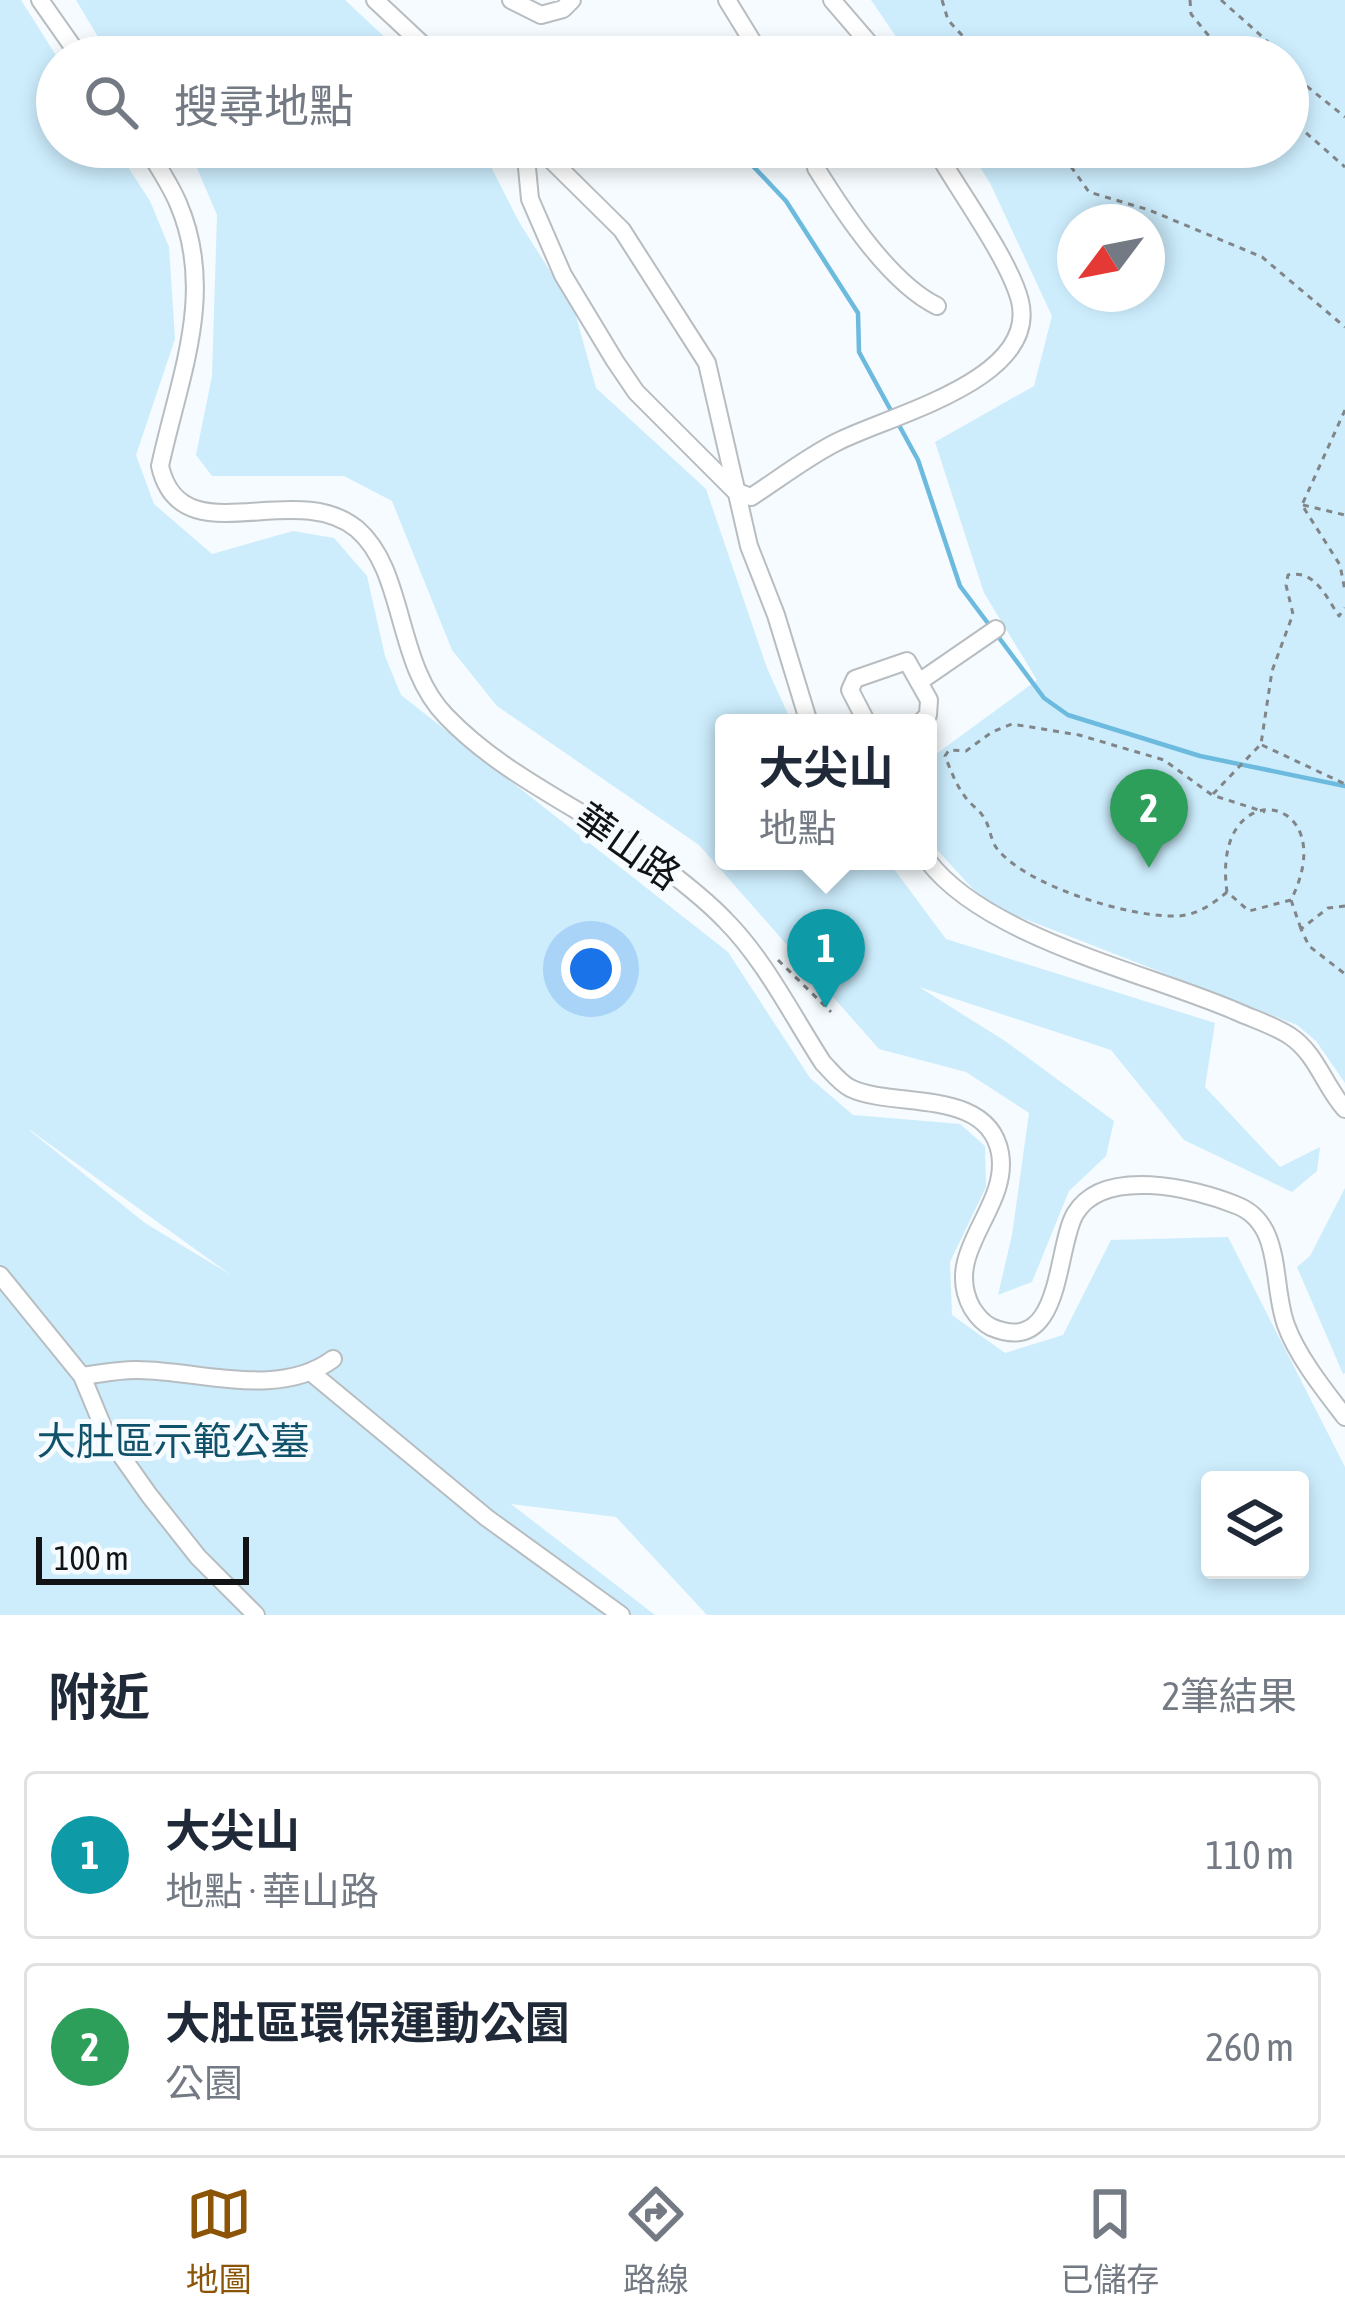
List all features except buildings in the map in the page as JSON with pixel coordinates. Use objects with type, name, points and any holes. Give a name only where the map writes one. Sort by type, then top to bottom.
[{"type":"street","points":[[40,0],[65,36]]},
{"type":"street","points":[[375,0],[414,36]]},
{"type":"street","points":[[511,0],[541,16],[563,9],[572,0]]},
{"type":"street","points":[[727,0],[749,36]]},
{"type":"street","points":[[832,0],[862,36]]},
{"type":"street","name":"華山路","points":[[159,168],[178,200],[192,243],[197,284],[191,342],[160,466],[174,498],[187,508],[220,514],[282,507],[312,509],[333,514],[357,529],[374,548],[386,575],[416,673],[446,716],[495,759],[663,866],[728,922],[823,1064],[839,1080],[876,1095],[950,1105],[980,1121],[1001,1156],[999,1178],[962,1268],[964,1292],[977,1317],[992,1328],[1014,1331],[1033,1326],[1050,1310],[1073,1216],[1097,1193],[1128,1184],[1213,1196],[1247,1209],[1265,1227],[1287,1328],[1345,1417]]},
{"type":"street","points":[[527,168],[530,199],[563,275],[636,392],[735,491],[751,496],[836,442],[974,379],[1015,346],[1022,323],[1018,295],[946,168]]},
{"type":"street","points":[[559,168],[622,230],[707,363],[748,547],[776,615],[806,714]]},
{"type":"street","points":[[816,168],[857,228],[918,296],[938,306]]},
{"type":"street","points":[[919,682],[996,629]]},
{"type":"street","points":[[862,714],[850,690],[855,679],[908,661],[929,700],[928,714]]},
{"type":"street","points":[[936,870],[1008,924],[1206,998],[1289,1035],[1302,1045],[1345,1109]]},
{"type":"street","points":[[0,1275],[82,1376],[106,1434],[149,1495],[198,1557],[256,1615]]},
{"type":"street","points":[[82,1376],[135,1370],[285,1381],[314,1374],[333,1359]]},
{"type":"street","points":[[314,1374],[487,1518],[621,1615]]},
{"type":"path","points":[[942,0],[948,20],[963,36]]},
{"type":"path","points":[[1190,0],[1191,14],[1209,36]]},
{"type":"path","points":[[1221,0],[1259,36]]},
{"type":"path","points":[[1309,88],[1345,117]]},
{"type":"path","points":[[1309,135],[1345,167]]},
{"type":"path","points":[[1072,168],[1089,192],[1262,257],[1345,327]]},
{"type":"path","points":[[1302,505],[1345,410]]},
{"type":"path","points":[[1302,505],[1345,515]]},
{"type":"path","points":[[1302,505],[1340,565],[1345,591]]},
{"type":"path","points":[[1212,795],[1261,744],[1272,671],[1293,614],[1288,574],[1299,572],[1314,580],[1339,616],[1345,608]]},
{"type":"path","points":[[1227,892],[1209,907],[1183,916],[1144,914],[1052,886],[994,848],[982,813],[970,804],[945,757],[949,750],[970,749],[1002,728],[1022,725],[1094,738],[1164,760],[1212,795],[1265,812],[1294,808]]},
{"type":"path","points":[[1261,744],[1345,784]]},
{"type":"path","points":[[1265,812],[1245,826],[1226,854],[1227,892],[1249,910],[1291,900],[1302,887]]},
{"type":"path","points":[[1291,900],[1309,946],[1345,974]]},
{"type":"path","points":[[1301,929],[1328,908],[1345,906]]},
{"type":"path","points":[[772,953],[831,1012]]},
{"type":"green space","name":"大肚區示範公墓","points":[[0,0],[21,0],[44,36],[36,36],[36,168],[129,168],[150,201],[169,247],[175,339],[136,455],[154,504],[212,554],[293,531],[334,538],[367,576],[385,656],[401,695],[728,952],[810,1078],[853,1115],[960,1124],[985,1146],[986,1187],[950,1262],[952,1315],[1005,1353],[1063,1335],[1111,1240],[1228,1237],[1345,1467],[1345,1615],[707,1615],[616,1517],[511,1504],[655,1615],[0,1615]],"holes":[[[29,1130],[30,1130],[231,1275],[145,1223]]]},
{"type":"green space","points":[[76,0],[345,0],[384,36],[97,36]]},
{"type":"green space","points":[[871,0],[1345,0],[1345,1083],[1316,1041],[1297,1025],[999,909],[937,850],[937,753],[1037,680],[984,593],[935,442],[1034,386],[1052,316],[980,168],[1309,168],[1309,36],[896,36]]},
{"type":"green space","points":[[197,168],[492,168],[519,222],[574,309],[596,388],[706,489],[767,668],[788,714],[715,714],[715,863],[699,845],[497,706],[452,650],[392,501],[344,476],[212,476],[196,455],[212,376],[217,215]]},
{"type":"green space","points":[[721,870],[895,870],[946,939],[1215,1023],[1205,1087],[1280,1167],[1320,1147],[1317,1171],[1292,1192],[1184,1140],[1111,1050],[919,987],[1005,1041],[1114,1121],[1106,1156],[1069,1191],[1032,1282],[998,1295],[1012,1235],[1029,1113],[966,1072],[879,1049]]},
{"type":"green space","points":[[1345,1188],[1343,1374],[1297,1267],[1310,1256]]},
{"type":"waterway","points":[[755,168],[786,201],[858,313],[859,352],[918,460],[960,586],[990,626]]},
{"type":"waterway","points":[[997,635],[1044,698],[1068,715],[1200,756],[1345,786]]},
{"type":"place","name":"大肚區環保運動公園","points":[[1149,868]]},
{"type":"place","name":"大尖山","points":[[826,1008]]}]
